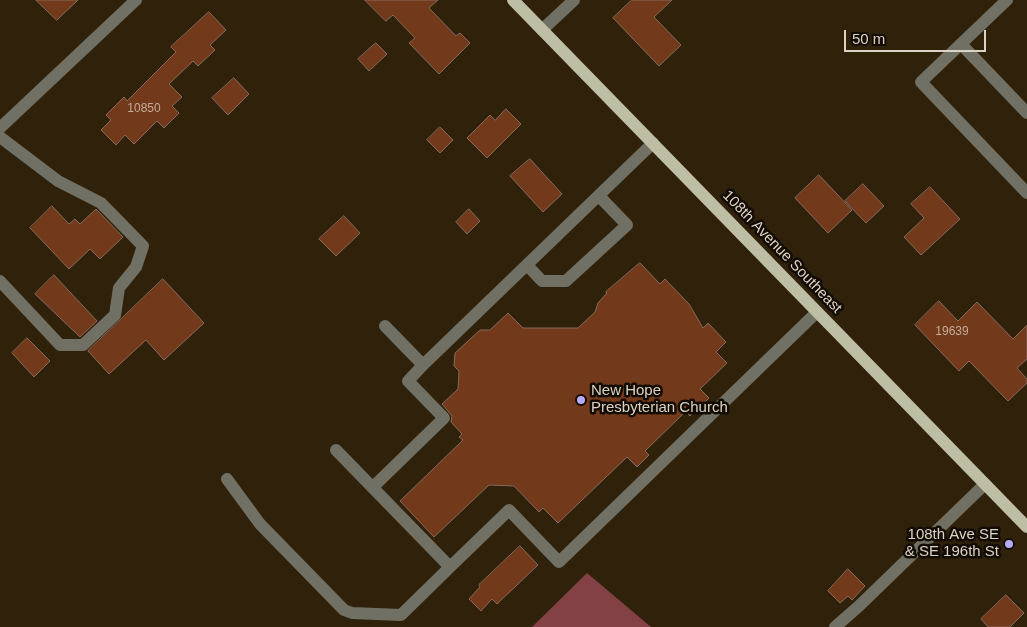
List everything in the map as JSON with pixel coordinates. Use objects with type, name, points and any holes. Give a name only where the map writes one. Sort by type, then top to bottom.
[{"type":"main road","name":"108th Avenue Southeast","points":[[513,0],[1027,527]]},
{"type":"street","points":[[0,128],[136,0]]},
{"type":"street","points":[[542,30],[574,0]]},
{"type":"street","points":[[1007,0],[921,82],[1027,193]]},
{"type":"street","points":[[961,44],[1027,113]]},
{"type":"street","points":[[0,137],[58,181],[102,203],[143,246],[136,267],[120,288],[115,315],[84,345],[60,345],[0,280]]},
{"type":"street","points":[[373,487],[444,418],[408,381],[652,143]]},
{"type":"street","points":[[527,265],[542,281],[566,280],[626,225],[598,196]]},
{"type":"street","points":[[227,479],[260,524],[336,602],[352,613],[401,615],[509,510],[559,562],[817,312]]},
{"type":"street","points":[[385,326],[423,365]]},
{"type":"street","points":[[336,450],[450,567]]},
{"type":"street","points":[[835,627],[985,484]]},
{"type":"shaded area","points":[[587,573],[651,627],[532,627]]},
{"type":"building","points":[[36,0],[78,0],[57,20]]},
{"type":"building","points":[[365,0],[438,0],[429,8],[456,36],[460,33],[470,43],[439,74],[409,43],[415,38],[393,15],[386,21]]},
{"type":"building","points":[[632,0],[672,0],[654,17],[681,45],[659,66],[613,18]]},
{"type":"building","points":[[209,12],[226,30],[210,45],[215,50],[198,66],[193,61],[169,84],[182,97],[172,106],[179,113],[164,128],[157,121],[134,144],[125,135],[116,145],[101,130],[111,120],[106,115],[124,97],[127,101],[176,52],[171,47]]},
{"type":"building","points":[[376,43],[387,54],[369,71],[358,59]]},
{"type":"building","points":[[234,78],[249,94],[228,115],[212,98]]},
{"type":"building","points":[[506,109],[521,124],[487,158],[467,138],[490,115],[495,120]]},
{"type":"building","points":[[440,127],[453,140],[440,153],[427,140]]},
{"type":"building","points":[[530,159],[562,194],[543,212],[510,176]]},
{"type":"building","points":[[819,175],[852,210],[828,233],[795,198]]},
{"type":"building","points":[[863,184],[884,206],[866,223],[845,201]]},
{"type":"building","points":[[930,187],[960,219],[921,255],[904,237],[924,218],[911,204]]},
{"type":"building","points":[[52,206],[69,224],[75,219],[80,224],[96,209],[123,237],[100,259],[90,249],[69,269],[30,228]]},
{"type":"building","points":[[469,209],[480,221],[467,234],[456,222]]},
{"type":"building","points":[[344,216],[360,233],[336,256],[319,239]]},
{"type":"building","name":"New Hope Presbyterian Church","points":[[640,263],[660,284],[665,279],[689,304],[703,328],[708,323],[726,342],[716,352],[727,363],[700,389],[709,398],[690,416],[686,411],[645,451],[649,455],[637,467],[627,457],[558,523],[543,508],[539,512],[514,486],[489,485],[434,537],[400,501],[463,440],[459,437],[462,434],[451,422],[452,416],[442,404],[458,389],[459,371],[454,366],[455,353],[480,330],[490,330],[508,313],[523,328],[578,328],[595,312],[598,303],[606,292]]},
{"type":"building","points":[[54,275],[97,321],[80,337],[35,294]]},
{"type":"building","points":[[163,279],[204,323],[164,360],[146,340],[109,374],[88,351]]},
{"type":"building","points":[[939,301],[958,321],[977,302],[1013,339],[1027,325],[1027,359],[1017,368],[1027,379],[1027,383],[1008,401],[969,361],[959,371],[915,325]]},
{"type":"building","points":[[27,338],[50,361],[34,377],[12,353]]},
{"type":"building","points":[[520,546],[538,565],[497,604],[492,599],[481,611],[469,599],[480,587],[479,585]]},
{"type":"building","points":[[848,569],[865,586],[852,600],[848,596],[840,603],[828,591]]},
{"type":"building","points":[[1006,595],[1024,613],[1010,627],[988,627],[981,619]]},
{"type":"place","name":"New Hope Presbyterian Church","points":[[581,400]]},
{"type":"place","name":"108th Ave SE & SE 196th St","points":[[1009,544]]}]
